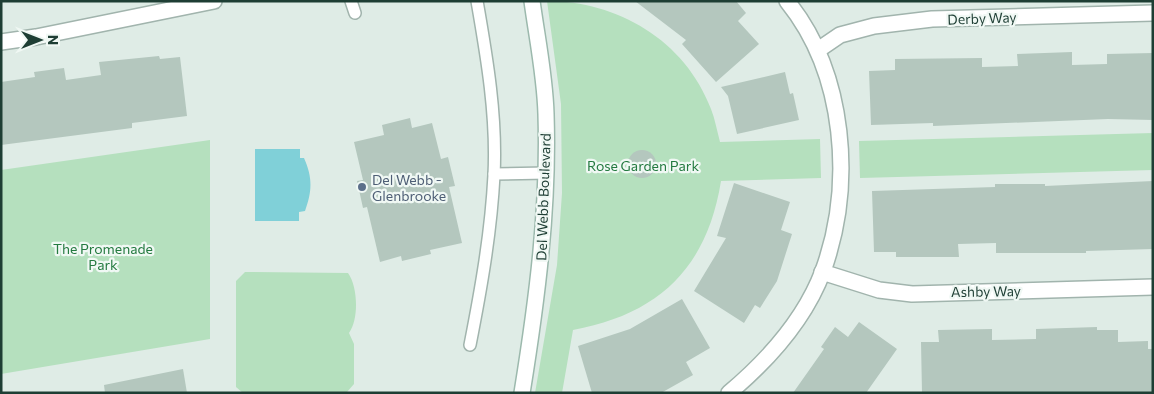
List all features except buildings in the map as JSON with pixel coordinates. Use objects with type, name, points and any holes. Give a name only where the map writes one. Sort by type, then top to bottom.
[{"type":"street","points":[[1,42],[36,37],[214,1]]},
{"type":"street","name":"Del Webb Boulevard","points":[[522,393],[541,266],[547,173],[546,112],[532,1]]},
{"type":"street","points":[[729,393],[750,375],[782,340],[805,305],[822,272],[835,229],[841,188],[840,139],[834,107],[818,50],[799,16],[787,1]]},
{"type":"street","name":"Derby Way","points":[[818,50],[840,35],[874,26],[932,19],[1153,13]]},
{"type":"street","name":"Ashby Way","points":[[822,272],[879,290],[912,294],[1153,287]]},
{"type":"lane","points":[[351,1],[355,13]]},
{"type":"lane","points":[[470,345],[488,250],[494,174],[491,98],[477,1]]},
{"type":"lane","points":[[494,174],[547,173]]},
{"type":"green space","name":"Rose Garden Park","points":[[547,1],[573,3],[598,8],[623,17],[646,29],[666,45],[684,63],[699,85],[712,113],[720,142],[820,139],[821,178],[721,181],[714,212],[704,239],[691,262],[674,282],[654,299],[630,312],[603,323],[573,330],[562,393],[535,393],[557,265],[562,193],[561,104]]},
{"type":"green space","points":[[1153,133],[1153,170],[860,178],[859,141]]},
{"type":"green space","name":"The Promenade Park","points":[[210,140],[210,339],[1,374],[1,170]]},
{"type":"green space","points":[[245,272],[348,273],[354,286],[356,312],[349,333],[354,344],[354,384],[347,392],[243,393],[236,387],[236,281]]},
{"type":"water","points":[[255,149],[300,149],[300,158],[304,158],[309,172],[310,191],[305,211],[299,212],[299,221],[255,221]]},
{"type":"place","name":"Del Webb - Glenbrooke","points":[[362,187]]}]
